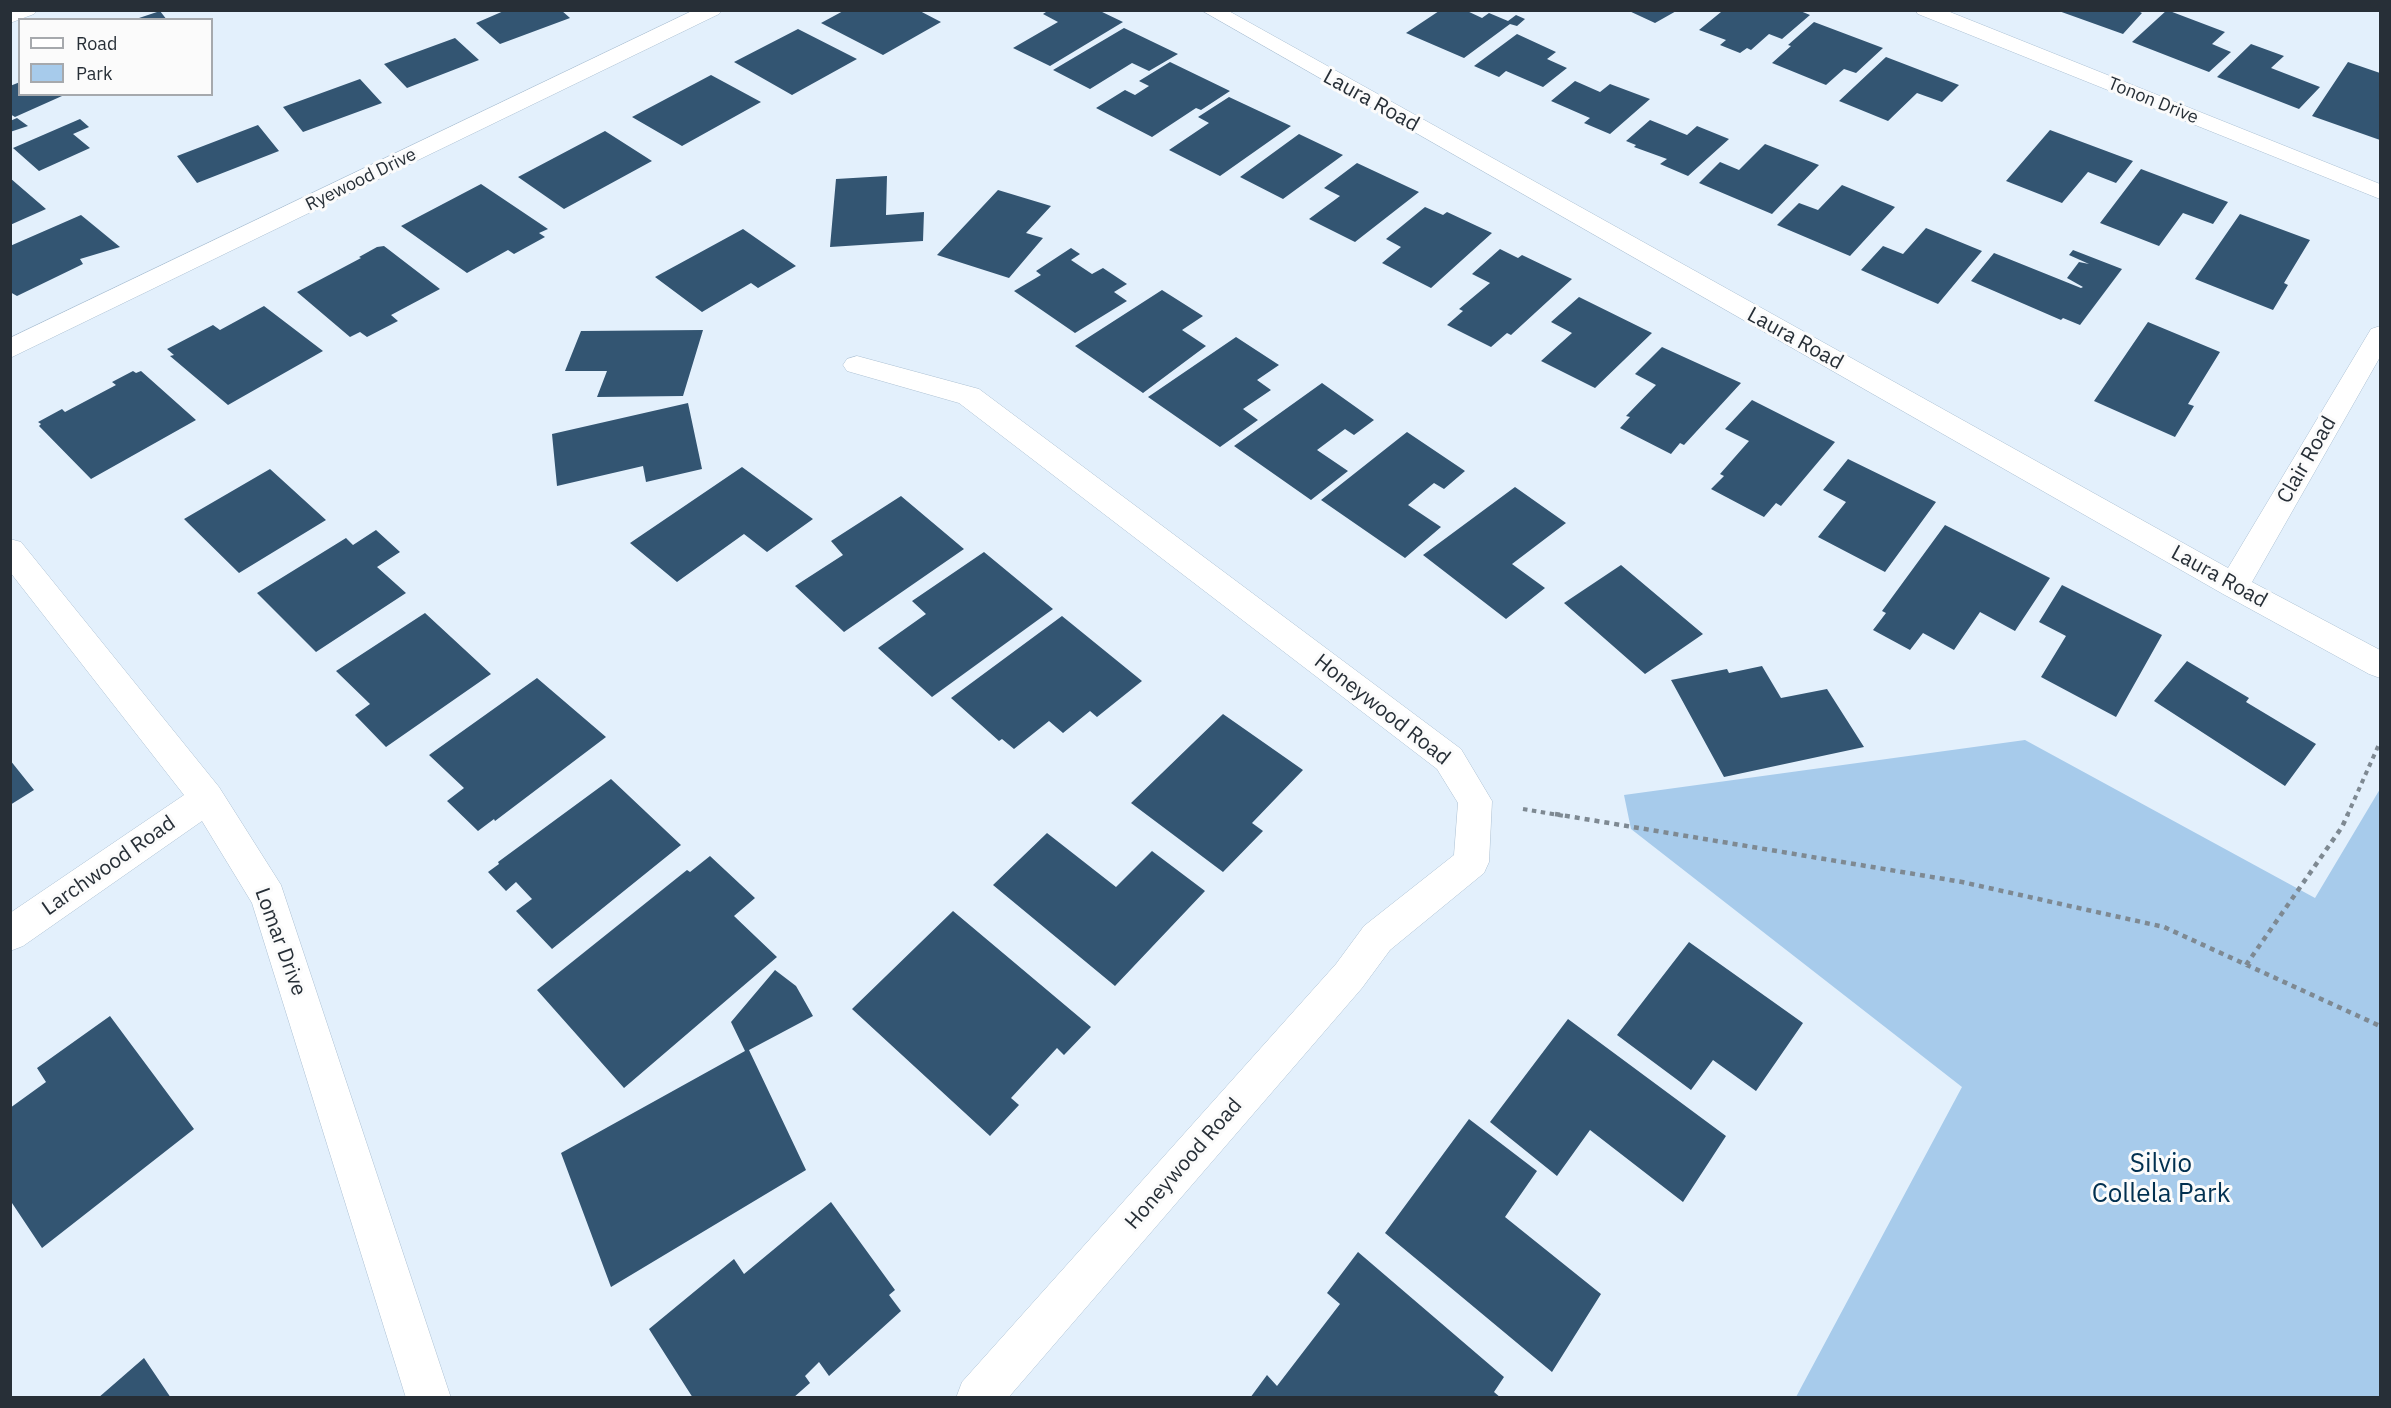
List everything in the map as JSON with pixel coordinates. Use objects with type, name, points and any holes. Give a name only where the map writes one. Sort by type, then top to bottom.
[{"type":"street","points":[[10,17],[27,10]]},
{"type":"street","name":"Ryewood Drive","points":[[10,349],[712,10]]},
{"type":"street","name":"Laura Road","points":[[1211,10],[2234,586],[2380,665]]},
{"type":"street","name":"Tonon Drive","points":[[1925,10],[2380,192]]},
{"type":"street","name":"Clair Road","points":[[2234,586],[2380,335]]},
{"type":"street","name":"Honeywood Road","points":[[857,365],[969,396],[1449,759],[1474,801],[1472,862],[1377,938],[1341,985],[978,1398]]},
{"type":"street","name":"Lomar Drive","points":[[10,550],[207,798],[268,897],[429,1398]]},
{"type":"street","name":"Larchwood Road","points":[[10,934],[207,798]]},
{"type":"path","points":[[2246,965],[2342,826],[2380,742]]},
{"type":"path","points":[[1474,801],[1962,882],[2164,927],[2380,1026]]},
{"type":"green space","name":"Silvio Collela Park","points":[[2025,740],[2315,898],[2380,789],[2380,1397],[1796,1397],[1962,1087],[1631,829],[1624,795]]},
{"type":"building","points":[[506,10],[561,10],[570,18],[500,44],[476,23]]},
{"type":"building","points":[[845,10],[918,10],[941,22],[883,55],[821,23]]},
{"type":"building","points":[[1049,10],[1098,10],[1123,22],[1050,66],[1013,48],[1058,22],[1043,14]]},
{"type":"building","points":[[1465,10],[1482,18],[1489,13],[1508,21],[1516,15],[1525,19],[1517,26],[1510,24],[1464,58],[1406,33],[1439,11]]},
{"type":"building","points":[[1627,10],[1678,10],[1655,23]]},
{"type":"building","points":[[1717,10],[1798,10],[1810,15],[1782,39],[1769,34],[1751,50],[1747,48],[1740,53],[1720,45],[1726,40],[1699,30],[1721,12]]},
{"type":"building","points":[[2056,10],[2136,10],[2142,13],[2123,34]]},
{"type":"building","points":[[2167,10],[2225,32],[2212,44],[2231,52],[2209,72],[2132,42]]},
{"type":"building","points":[[160,11],[165,18],[139,18]]},
{"type":"building","points":[[1814,22],[1883,48],[1856,73],[1844,69],[1826,85],[1772,63]]},
{"type":"building","points":[[1124,28],[1178,54],[1149,71],[1132,63],[1090,89],[1053,70]]},
{"type":"building","points":[[798,29],[857,59],[792,95],[734,62]]},
{"type":"building","points":[[1517,34],[1556,52],[1547,59],[1567,68],[1543,87],[1506,71],[1499,77],[1474,66]]},
{"type":"building","points":[[455,38],[479,60],[407,88],[384,64]]},
{"type":"building","points":[[2251,44],[2284,56],[2271,68],[2320,87],[2299,109],[2217,77]]},
{"type":"building","points":[[1886,57],[1959,85],[1942,102],[1917,93],[1888,121],[1839,101]]},
{"type":"building","points":[[1170,62],[1230,91],[1201,110],[1196,108],[1152,137],[1096,108],[1125,90],[1135,95],[1149,86],[1139,81]]},
{"type":"building","points":[[2348,62],[2380,73],[2380,140],[2312,116]]},
{"type":"building","points":[[711,75],[761,102],[682,146],[632,117]]},
{"type":"building","points":[[360,79],[382,103],[303,132],[283,107]]},
{"type":"building","points":[[1575,81],[1600,92],[1610,84],[1650,99],[1610,134],[1584,123],[1590,118],[1551,101]]},
{"type":"building","points":[[18,83],[18,96],[62,96],[15,117],[10,114],[10,86]]},
{"type":"building","points":[[1229,97],[1291,126],[1220,176],[1169,150],[1209,123],[1198,117]]},
{"type":"building","points":[[17,118],[28,126],[10,132],[10,121]]},
{"type":"building","points":[[80,119],[89,127],[73,134],[90,148],[39,171],[13,148]]},
{"type":"building","points":[[1650,120],[1687,135],[1697,126],[1729,139],[1688,176],[1660,164],[1667,159],[1634,147],[1636,145],[1626,141]]},
{"type":"building","points":[[258,125],[279,151],[197,183],[177,156]]},
{"type":"building","points":[[2050,130],[2133,161],[2116,183],[2088,172],[2062,203],[2006,181]]},
{"type":"building","points":[[605,131],[652,161],[564,209],[518,177]]},
{"type":"building","points":[[1299,134],[1343,155],[1283,199],[1240,177]]},
{"type":"building","points":[[1765,144],[1819,165],[1772,214],[1699,183],[1720,162],[1739,170]]},
{"type":"building","points":[[1357,163],[1419,192],[1355,242],[1309,219],[1340,196],[1324,188]]},
{"type":"building","points":[[2141,169],[2228,202],[2213,224],[2183,213],[2159,246],[2100,223]]},
{"type":"building","points":[[887,176],[886,215],[924,212],[923,241],[830,247],[836,179]]},
{"type":"building","points":[[10,178],[46,209],[10,225]]},
{"type":"building","points":[[481,184],[548,229],[539,233],[545,237],[514,254],[508,250],[467,273],[401,226]]},
{"type":"building","points":[[1842,185],[1895,207],[1850,256],[1777,225],[1799,203],[1818,210]]},
{"type":"building","points":[[998,190],[1051,206],[1026,233],[1043,238],[1009,278],[937,255]]},
{"type":"building","points":[[1425,207],[1443,215],[1447,212],[1492,233],[1431,288],[1382,263],[1401,247],[1386,239]]},
{"type":"building","points":[[2240,214],[2310,240],[2284,283],[2288,285],[2273,310],[2195,279]]},
{"type":"building","points":[[81,215],[120,247],[80,259],[83,264],[17,296],[10,292],[10,246]]},
{"type":"building","points":[[1926,228],[1982,251],[1938,304],[1861,270],[1883,246],[1903,254]]},
{"type":"building","points":[[743,229],[796,266],[758,288],[751,283],[702,312],[655,277]]},
{"type":"building","points":[[384,246],[440,289],[391,315],[398,321],[367,337],[360,332],[350,337],[297,292],[377,247]]},
{"type":"building","points":[[1071,248],[1080,254],[1071,260],[1092,274],[1103,268],[1127,284],[1114,292],[1127,301],[1075,333],[1014,291],[1041,275],[1036,271]]},
{"type":"building","points":[[1500,249],[1518,258],[1522,255],[1572,279],[1511,335],[1507,333],[1491,347],[1447,325],[1463,311],[1459,309],[1490,283],[1472,274]]},
{"type":"building","points":[[2073,250],[2122,269],[2080,325],[2063,318],[2061,320],[1971,281],[1994,253],[2081,288],[2083,287],[2067,278],[2079,262],[2089,264],[2069,255]]},
{"type":"building","points":[[1162,290],[1203,316],[1182,330],[1206,346],[1143,393],[1075,346]]},
{"type":"building","points":[[1579,297],[1652,333],[1595,388],[1541,361],[1572,333],[1551,322]]},
{"type":"building","points":[[264,306],[323,351],[228,405],[170,356],[174,355],[167,349],[213,325],[220,330]]},
{"type":"building","points":[[2148,322],[2220,352],[2188,404],[2194,406],[2175,437],[2094,401]]},
{"type":"building","points":[[703,330],[683,396],[597,397],[607,371],[565,371],[581,331]]},
{"type":"building","points":[[1236,337],[1279,365],[1257,380],[1271,390],[1243,409],[1258,420],[1220,447],[1148,397]]},
{"type":"building","points":[[1662,347],[1741,383],[1684,445],[1680,443],[1671,454],[1620,428],[1630,417],[1626,416],[1656,385],[1635,374]]},
{"type":"building","points":[[133,371],[136,373],[141,371],[196,420],[91,479],[39,426],[41,424],[38,422],[62,409],[65,412],[116,385],[112,382]]},
{"type":"building","points":[[1322,383],[1374,420],[1354,435],[1345,429],[1317,450],[1348,471],[1311,500],[1234,446]]},
{"type":"building","points":[[1752,400],[1835,442],[1781,506],[1776,503],[1764,517],[1711,489],[1724,476],[1720,474],[1749,441],[1725,429]]},
{"type":"building","points":[[688,403],[702,469],[646,482],[643,466],[557,486],[552,434]]},
{"type":"building","points":[[1407,432],[1465,471],[1444,489],[1434,483],[1408,505],[1441,527],[1405,558],[1321,500]]},
{"type":"building","points":[[1848,459],[1936,502],[1885,572],[1818,537],[1846,502],[1823,490]]},
{"type":"building","points":[[742,467],[813,519],[767,552],[744,534],[677,582],[630,543]]},
{"type":"building","points":[[270,469],[326,520],[239,573],[184,519]]},
{"type":"building","points":[[1515,487],[1566,523],[1512,564],[1545,588],[1506,619],[1423,555]]},
{"type":"building","points":[[901,496],[964,549],[844,632],[795,586],[843,555],[831,541]]},
{"type":"building","points":[[1945,525],[2050,578],[2015,631],[1980,612],[1954,650],[1923,633],[1910,650],[1873,630],[1886,613],[1882,611]]},
{"type":"building","points":[[376,530],[400,552],[377,567],[406,593],[316,652],[257,593],[346,538],[353,545]]},
{"type":"building","points":[[984,552],[1053,609],[932,697],[878,648],[926,614],[912,601]]},
{"type":"building","points":[[1621,565],[1703,634],[1645,674],[1564,603]]},
{"type":"building","points":[[2062,585],[2162,635],[2116,717],[2041,677],[2066,636],[2039,622]]},
{"type":"building","points":[[425,613],[491,674],[386,747],[355,715],[370,704],[336,671]]},
{"type":"building","points":[[1062,616],[1142,681],[1097,717],[1090,711],[1063,733],[1049,721],[1014,749],[1002,739],[999,741],[951,698]]},
{"type":"building","points":[[2187,661],[2249,698],[2246,702],[2316,744],[2285,786],[2154,701]]},
{"type":"building","points":[[1762,666],[1781,698],[1827,689],[1864,747],[1724,777],[1671,680],[1727,669],[1729,673]]},
{"type":"building","points":[[537,678],[606,737],[495,821],[494,819],[478,831],[447,801],[464,788],[429,755]]},
{"type":"building","points":[[1223,714],[1303,770],[1252,823],[1263,831],[1223,872],[1131,803]]},
{"type":"building","points":[[10,760],[34,790],[10,805]]},
{"type":"building","points":[[611,779],[681,845],[552,949],[516,911],[532,899],[516,882],[506,891],[488,872],[499,864],[498,862]]},
{"type":"building","points":[[1047,833],[1116,887],[1152,851],[1205,891],[1115,986],[993,885]]},
{"type":"building","points":[[710,856],[755,898],[734,916],[777,957],[624,1088],[537,990],[687,870],[690,872]]},
{"type":"building","points":[[953,911],[1091,1027],[1064,1055],[1057,1048],[1011,1098],[1019,1105],[990,1136],[852,1009]]},
{"type":"building","points":[[1689,942],[1803,1023],[1756,1091],[1713,1060],[1691,1090],[1617,1035]]},
{"type":"building","points":[[775,970],[796,986],[813,1016],[749,1050],[806,1170],[611,1287],[561,1153],[745,1051],[731,1022]]},
{"type":"building","points":[[110,1016],[194,1129],[42,1248],[10,1200],[10,1108],[46,1082],[37,1068]]},
{"type":"building","points":[[1568,1019],[1726,1136],[1683,1202],[1590,1130],[1557,1176],[1490,1122]]},
{"type":"building","points":[[1469,1119],[1537,1171],[1505,1217],[1601,1294],[1552,1372],[1385,1233]]},
{"type":"building","points":[[831,1202],[895,1290],[889,1295],[901,1311],[829,1376],[819,1362],[805,1376],[810,1383],[793,1398],[693,1398],[649,1329],[734,1259],[744,1274]]},
{"type":"building","points":[[1358,1252],[1504,1377],[1494,1392],[1501,1398],[1250,1398],[1267,1375],[1277,1386],[1340,1304],[1327,1293]]},
{"type":"building","points":[[144,1358],[171,1398],[98,1398]]}]
